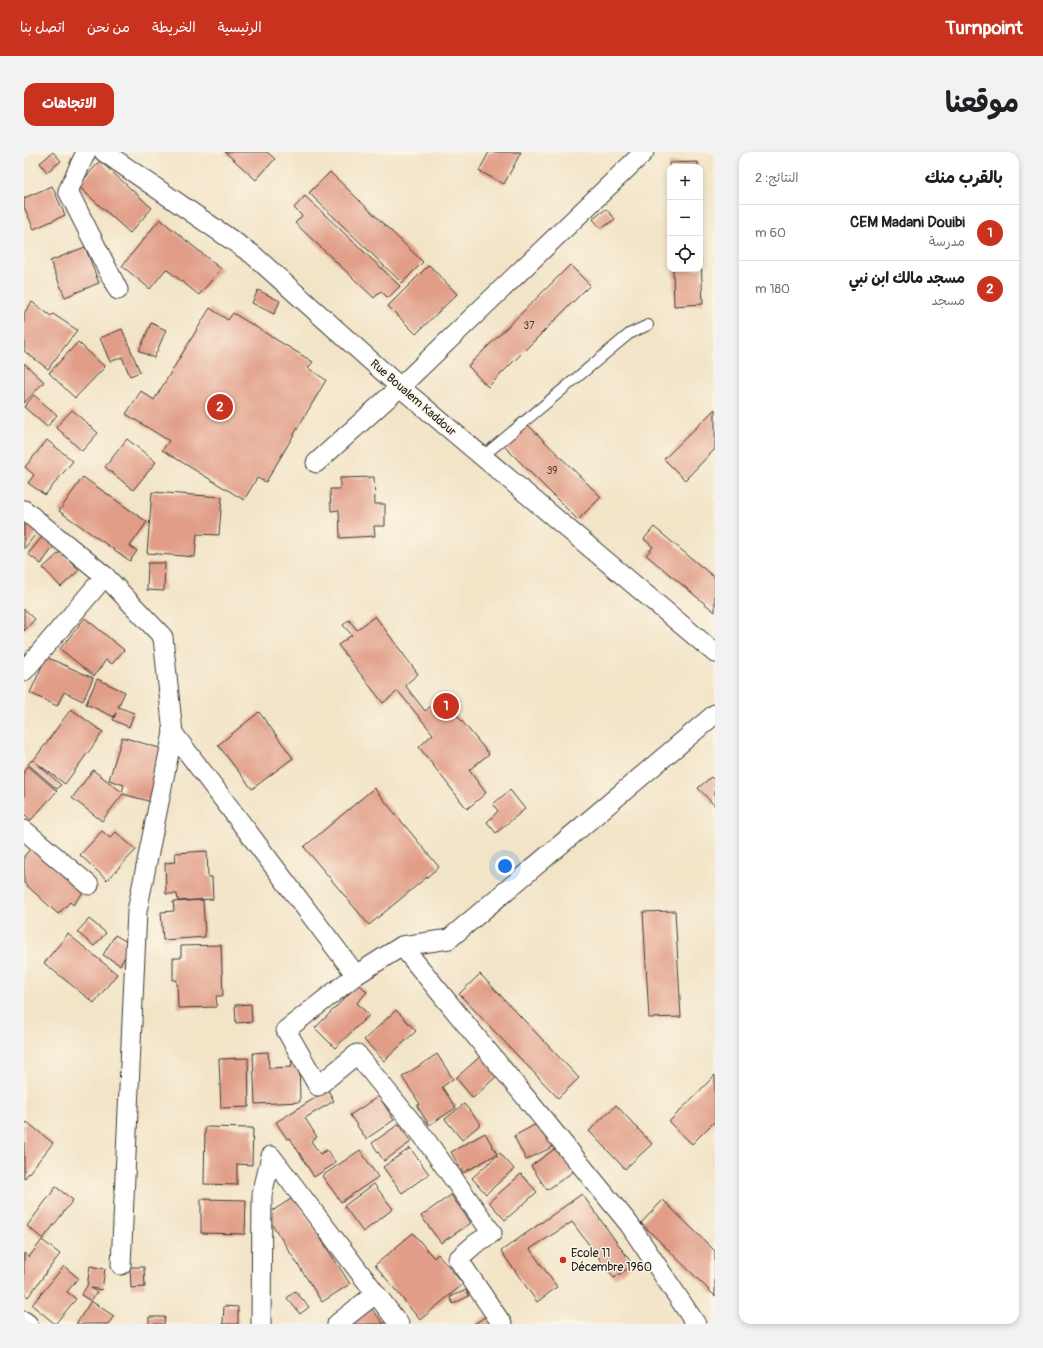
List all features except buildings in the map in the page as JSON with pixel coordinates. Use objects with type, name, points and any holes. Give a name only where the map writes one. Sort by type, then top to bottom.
[{"type":"street","points":[[86,152],[68,191],[118,290]]},
{"type":"street","name":"Rue Boualem Kaddour","points":[[104,152],[252,254],[400,387],[715,653]]},
{"type":"street","points":[[316,463],[400,387],[644,152]]},
{"type":"street","points":[[24,510],[105,576],[163,637],[173,733],[137,911],[121,1265]]},
{"type":"street","points":[[24,671],[105,576]]},
{"type":"street","points":[[502,1324],[458,1259],[475,1244],[492,1233],[423,1136],[357,1054],[318,1086],[286,1030],[356,975],[402,946],[449,938],[715,714]]},
{"type":"street","points":[[173,733],[356,975]]},
{"type":"street","points":[[24,830],[89,885]]},
{"type":"street","points":[[402,946],[629,1224],[696,1324]]},
{"type":"street","points":[[261,1324],[262,1195],[271,1156],[399,1324]]},
{"type":"street","points":[[337,1324],[375,1294]]},
{"type":"street","points":[[24,1321],[28,1324]]},
{"type":"lane","points":[[482,457],[629,334],[648,325]]},
{"type":"place","name":"مسجد مالك ابن نبي","points":[[220,407]]},
{"type":"place","name":"CEM Madani Douibi","points":[[446,706]]},
{"type":"place","name":"Ecole 11 Décembre 1960","points":[[563,1260]]}]
